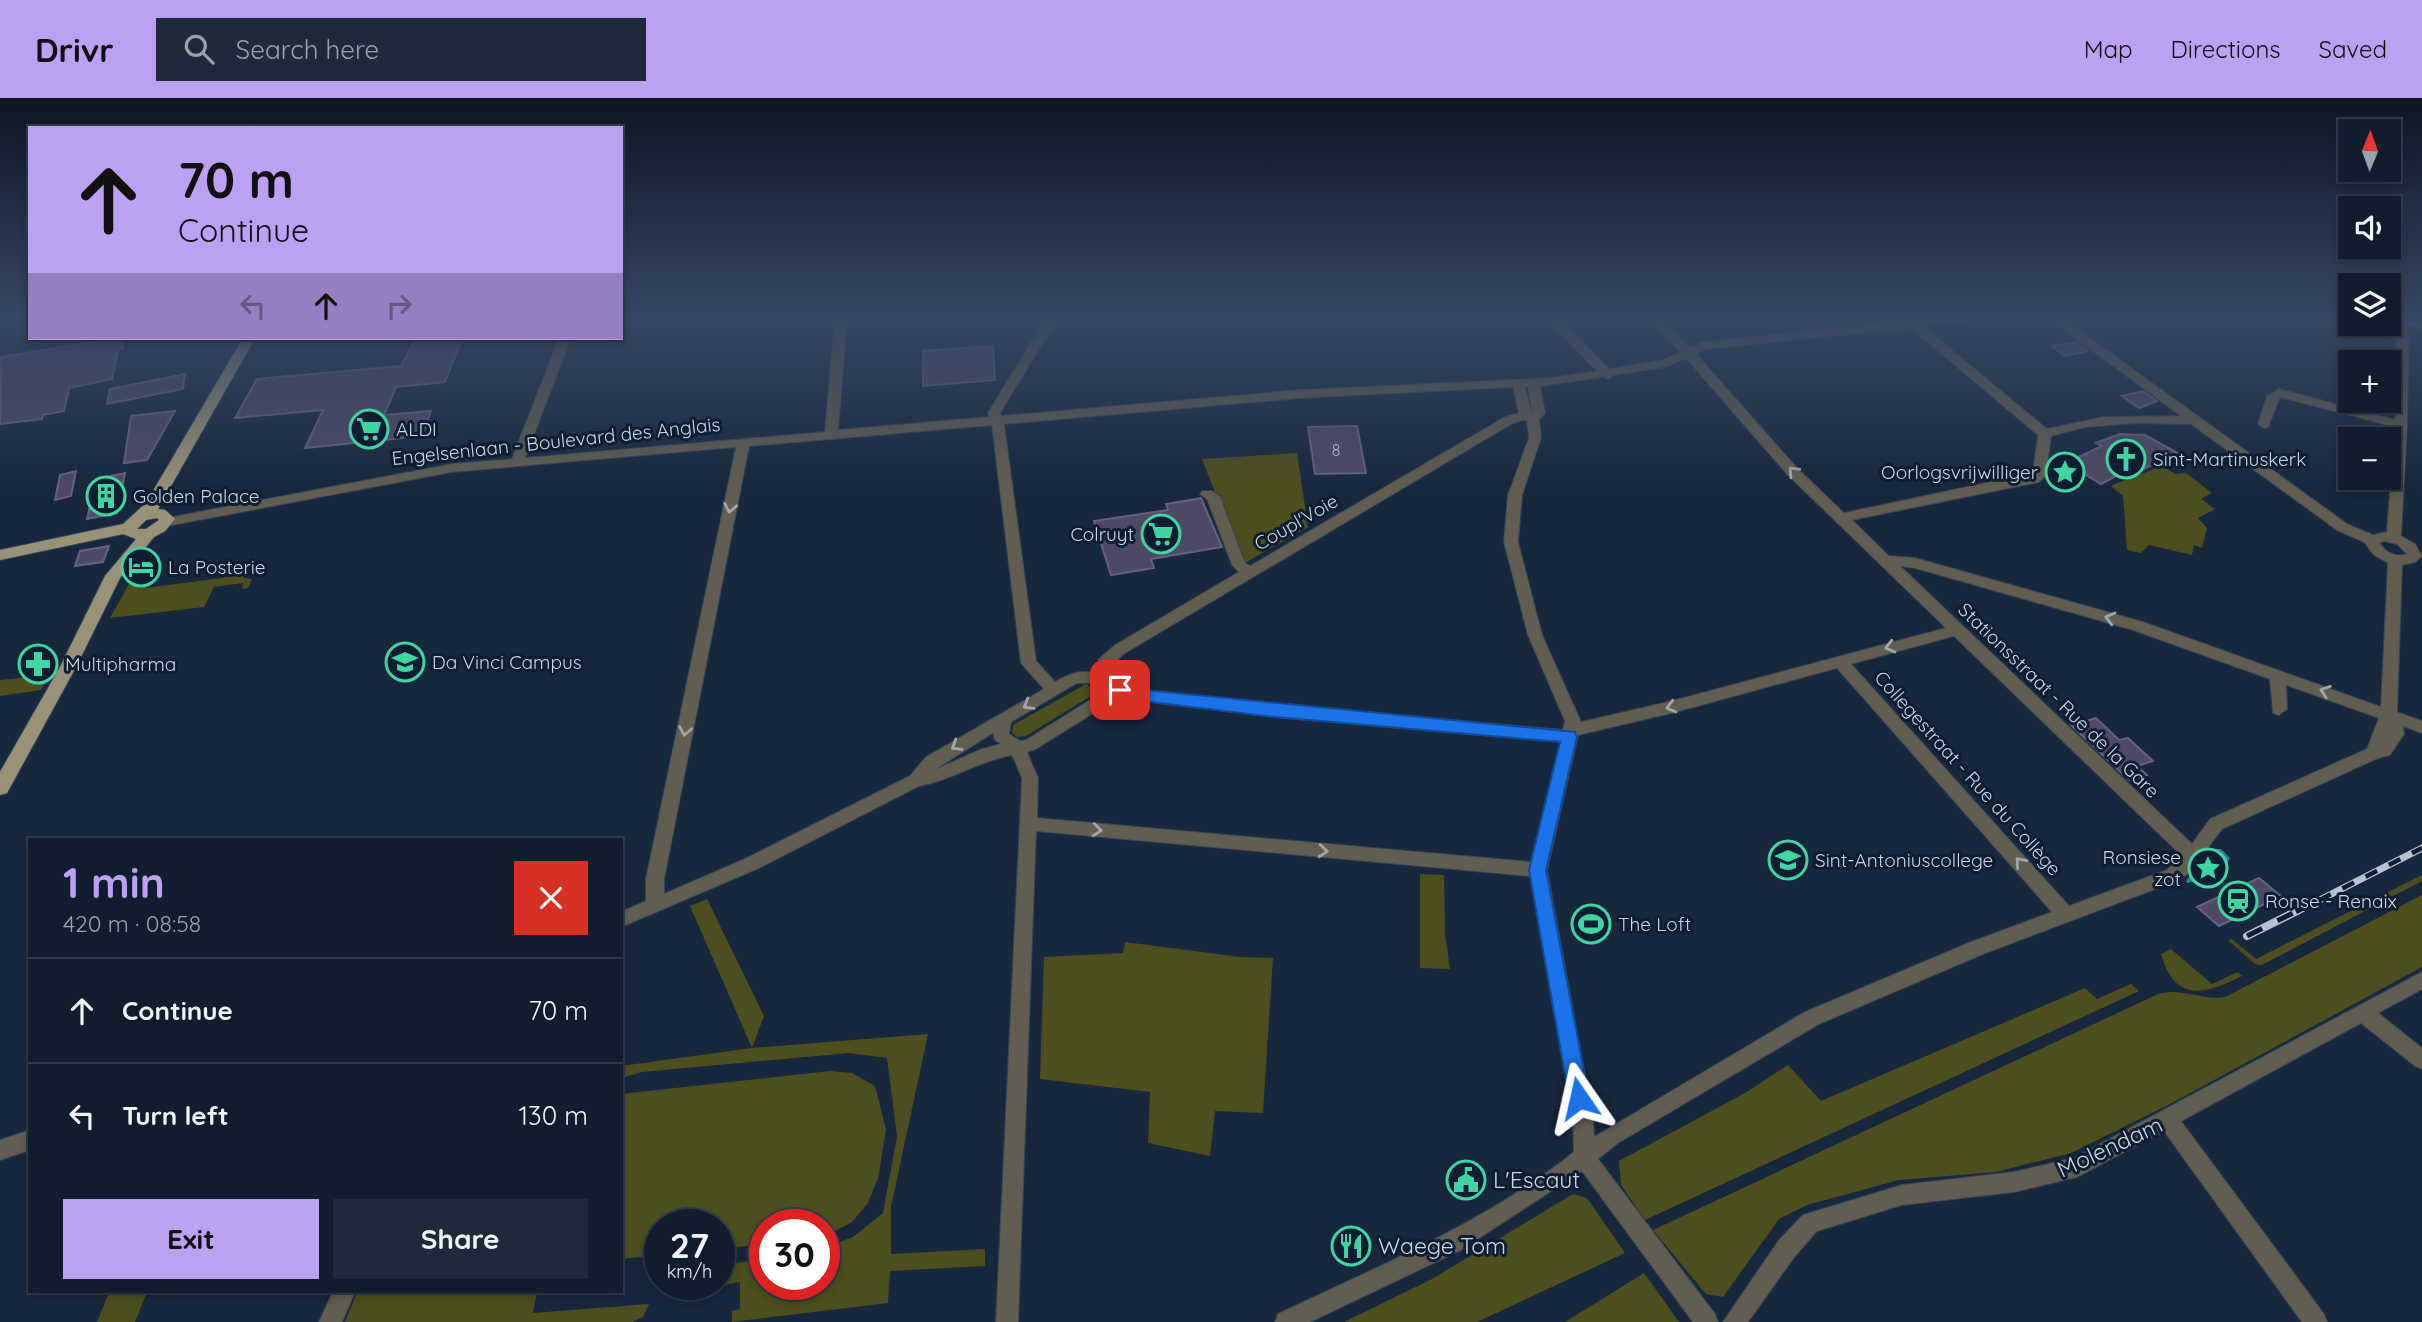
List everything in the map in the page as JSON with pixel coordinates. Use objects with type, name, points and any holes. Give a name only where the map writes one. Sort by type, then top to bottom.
[{"type":"main road","points":[[113,576],[130,530],[152,506],[228,375]]},
{"type":"main road","points":[[163,517],[160,503],[235,375]]},
{"type":"main road","points":[[142,516],[163,517]]},
{"type":"main road","points":[[0,788],[68,667],[113,576],[163,517]]},
{"type":"main road","points":[[0,555],[130,530],[149,533]]},
{"type":"street","points":[[517,462],[551,375]]},
{"type":"street","points":[[831,433],[836,375]]},
{"type":"street","points":[[1016,375],[995,408],[996,419],[1029,663],[1054,690]]},
{"type":"street","name":"Engelsenlaan - Boulevard des Anglais","points":[[163,517],[399,476],[517,462],[1300,394],[1450,389],[1607,375]]},
{"type":"street","name":"Stationsstraat - Rue de la Gare","points":[[1707,375],[1792,471],[2193,856]]},
{"type":"street","points":[[1974,375],[2045,434]]},
{"type":"street","points":[[2132,375],[2346,529],[2374,545],[2412,558]]},
{"type":"street","points":[[2394,538],[2401,425],[2401,375]]},
{"type":"street","points":[[1532,383],[1539,413],[1534,421],[1535,438],[1513,507],[1511,547],[1538,643],[1572,716],[1571,734],[1538,870],[1551,955],[1583,1119],[1585,1158],[1707,1321]]},
{"type":"street","points":[[1518,384],[1525,413],[1534,421]]},
{"type":"street","points":[[2264,424],[2273,396],[2279,393],[2401,425]]},
{"type":"street","points":[[2045,434],[2106,418],[2194,420]]},
{"type":"street","name":"Coupl'Voie","points":[[916,780],[932,761],[987,727],[1003,721],[1083,676],[1112,655],[1248,572],[1502,427],[1534,421]]},
{"type":"street","points":[[1842,518],[2039,475],[2045,434]]},
{"type":"street","points":[[655,905],[655,879],[744,441]]},
{"type":"street","points":[[1206,494],[1213,497],[1239,565],[1248,572]]},
{"type":"street","points":[[2374,545],[2381,536],[2394,538],[2412,558]]},
{"type":"street","points":[[1286,1322],[1453,1242],[1532,1195],[1611,1136],[1812,1018],[2065,914],[2173,875],[2193,856],[2216,824],[2373,752],[2384,751],[2396,734],[2395,723],[2389,714],[2412,558]]},
{"type":"street","points":[[1891,566],[1915,563],[2138,626],[2422,727]]},
{"type":"street","points":[[1083,676],[1134,694],[1275,711],[1571,734],[1956,630]]},
{"type":"street","points":[[623,919],[765,857],[916,780],[934,777],[988,752],[1030,745],[1101,702],[1107,691],[1112,655]]},
{"type":"street","name":"Collegestraat - Rue du Collège","points":[[1839,660],[2065,914]]},
{"type":"street","points":[[2278,674],[2280,709]]},
{"type":"street","points":[[1003,721],[1001,736],[1016,746],[1030,778]]},
{"type":"street","points":[[1007,1322],[1030,778],[1043,737]]},
{"type":"street","points":[[1029,824],[1538,870]]},
{"type":"street","name":"Molendam","points":[[1734,1322],[1787,1248],[1811,1222],[1902,1195],[2047,1176],[2077,1167],[2422,980]]},
{"type":"street","points":[[2362,1012],[2422,1060]]},
{"type":"street","points":[[2168,1120],[2316,1322]]},
{"type":"street","points":[[0,1150],[28,1141]]},
{"type":"street","points":[[330,1322],[344,1293]]},
{"type":"shaded area","points":[[1297,453],[1308,527],[1243,564],[1202,459]]},
{"type":"shaded area","points":[[2161,466],[2176,474],[2186,473],[2212,493],[2201,499],[2215,509],[2198,518],[2207,528],[2202,548],[2194,545],[2192,555],[2149,545],[2141,553],[2127,550],[2123,496],[2111,486]]},
{"type":"shaded area","points":[[244,575],[243,578],[252,579],[248,588],[242,589],[243,583],[214,587],[204,607],[110,618],[130,582],[147,580],[146,588]]},
{"type":"shaded area","points":[[50,675],[41,690],[0,696],[0,680]]},
{"type":"shaded area","points":[[1086,684],[1093,688],[1094,694],[1026,736],[1017,737],[1012,733],[1013,725]]},
{"type":"shaded area","points":[[2212,849],[2221,849],[2230,858],[2227,863],[2212,875],[2187,883],[2186,880],[2201,867]]},
{"type":"shaded area","points":[[1420,874],[1444,875],[1445,934],[1450,969],[1420,968]]},
{"type":"shaded area","points":[[2422,875],[2422,881],[2262,965],[2255,964],[2228,940],[2232,939],[2256,959]]},
{"type":"shaded area","points":[[2422,895],[2422,967],[2172,1103],[2071,1153],[1996,1172],[1899,1180],[1807,1205],[1779,1219],[1723,1297],[1706,1294],[1653,1230],[2156,995],[2173,992],[2225,997]]},
{"type":"shaded area","points":[[707,899],[764,1016],[752,1048],[690,906]]},
{"type":"shaded area","points":[[1125,942],[1240,957],[1273,958],[1263,1113],[1215,1111],[1210,1156],[1148,1143],[1150,1092],[1040,1079],[1044,957],[1123,953]]},
{"type":"shaded area","points":[[2171,949],[2212,984],[2238,972],[2242,976],[2203,990],[2183,988],[2174,981],[2161,954]]},
{"type":"shaded area","points":[[2131,984],[2139,991],[1645,1220],[1621,1185],[1619,1161],[1745,1093],[1788,1065],[1821,1101],[2085,988],[2097,999]]},
{"type":"shaded area","points":[[928,1034],[891,1207],[891,1254],[985,1249],[985,1266],[890,1271],[888,1303],[732,1322],[732,1311],[740,1309],[740,1282],[735,1283],[735,1263],[749,1261],[749,1300],[840,1300],[840,1242],[853,1237],[883,1213],[897,1136],[887,1058],[849,1053],[642,1072],[623,1077],[623,1066],[752,1048]]},
{"type":"shaded area","points":[[830,1071],[852,1073],[875,1086],[886,1130],[878,1178],[868,1203],[852,1222],[840,1228],[840,1209],[749,1209],[749,1246],[735,1247],[735,1209],[644,1209],[644,1257],[623,1259],[623,1094]]},
{"type":"shaded area","points":[[1573,1194],[1587,1198],[1625,1253],[1477,1322],[1344,1322],[1432,1279]]},
{"type":"shaded area","points":[[1644,1273],[1679,1322],[1565,1322]]},
{"type":"shaded area","points":[[109,1293],[147,1293],[135,1322],[97,1322]]},
{"type":"shaded area","points":[[357,1293],[537,1293],[533,1313],[649,1304],[643,1317],[632,1322],[345,1322]]},
{"type":"building","points":[[1,375],[113,375],[112,379],[69,388],[64,411],[43,415],[42,419],[0,424]]},
{"type":"building","points":[[185,375],[183,389],[107,404],[110,389]]},
{"type":"building","points":[[300,375],[448,375],[445,382],[396,387],[384,415],[431,411],[422,436],[305,448],[323,410],[235,418],[257,379]]},
{"type":"building","points":[[923,375],[995,375],[995,380],[923,386]]},
{"type":"building","points":[[2143,391],[2157,401],[2139,408],[2122,396]]},
{"type":"building","points":[[175,411],[147,460],[124,463],[131,416]]},
{"type":"building","points":[[1357,426],[1366,473],[1315,474],[1308,427]]},
{"type":"building","name":"Sint-Martinuskerk","points":[[2120,434],[2145,435],[2183,456],[2163,466],[2157,462],[2144,469],[2137,465],[2101,484],[2076,469],[2079,466],[2070,461],[2102,446],[2096,443]]},
{"type":"building","points":[[76,471],[71,496],[55,500],[60,475]]},
{"type":"building","name":"Golden Palace","points":[[125,473],[117,513],[87,519],[96,479]]},
{"type":"building","name":"Colruyt","points":[[1201,498],[1222,547],[1151,559],[1154,568],[1111,575],[1094,521],[1168,510],[1166,504]]},
{"type":"building","points":[[109,546],[103,562],[75,566],[80,551]]},
{"type":"building","points":[[2096,718],[2119,740],[2128,738],[2153,761],[2137,766],[2147,775],[2129,780],[2071,725]]},
{"type":"building","points":[[2259,878],[2281,896],[2219,926],[2197,907]]},
{"type":"railway","points":[[2296,912],[2422,848]]},
{"type":"railway","points":[[2247,936],[2299,910]]},
{"type":"place","name":"ALDI","points":[[369,429]]},
{"type":"place","name":"Sint-Martinuskerk","points":[[2126,459]]},
{"type":"place","name":"Oorlogsvrijwilliger","points":[[2065,472]]},
{"type":"place","name":"Golden Palace","points":[[106,496]]},
{"type":"place","name":"Colruyt","points":[[1161,534]]},
{"type":"place","name":"La Posterie","points":[[141,567]]},
{"type":"place","name":"Da Vinci Campus","points":[[405,662]]},
{"type":"place","name":"Multipharma","points":[[38,664]]},
{"type":"place","name":"Sint-Antoniuscollege","points":[[1788,860]]},
{"type":"place","name":"Ronsiese zot","points":[[2208,868]]},
{"type":"place","name":"Ronse - Renaix","points":[[2238,901]]},
{"type":"place","name":"The Loft","points":[[1591,924]]},
{"type":"place","name":"L'Escaut","points":[[1466,1180]]},
{"type":"place","name":"Waege Tom","points":[[1351,1246]]},
{"type":"route","points":[[1120,690],[1275,711],[1569,737],[1538,870],[1551,955],[1579,1098]]}]
